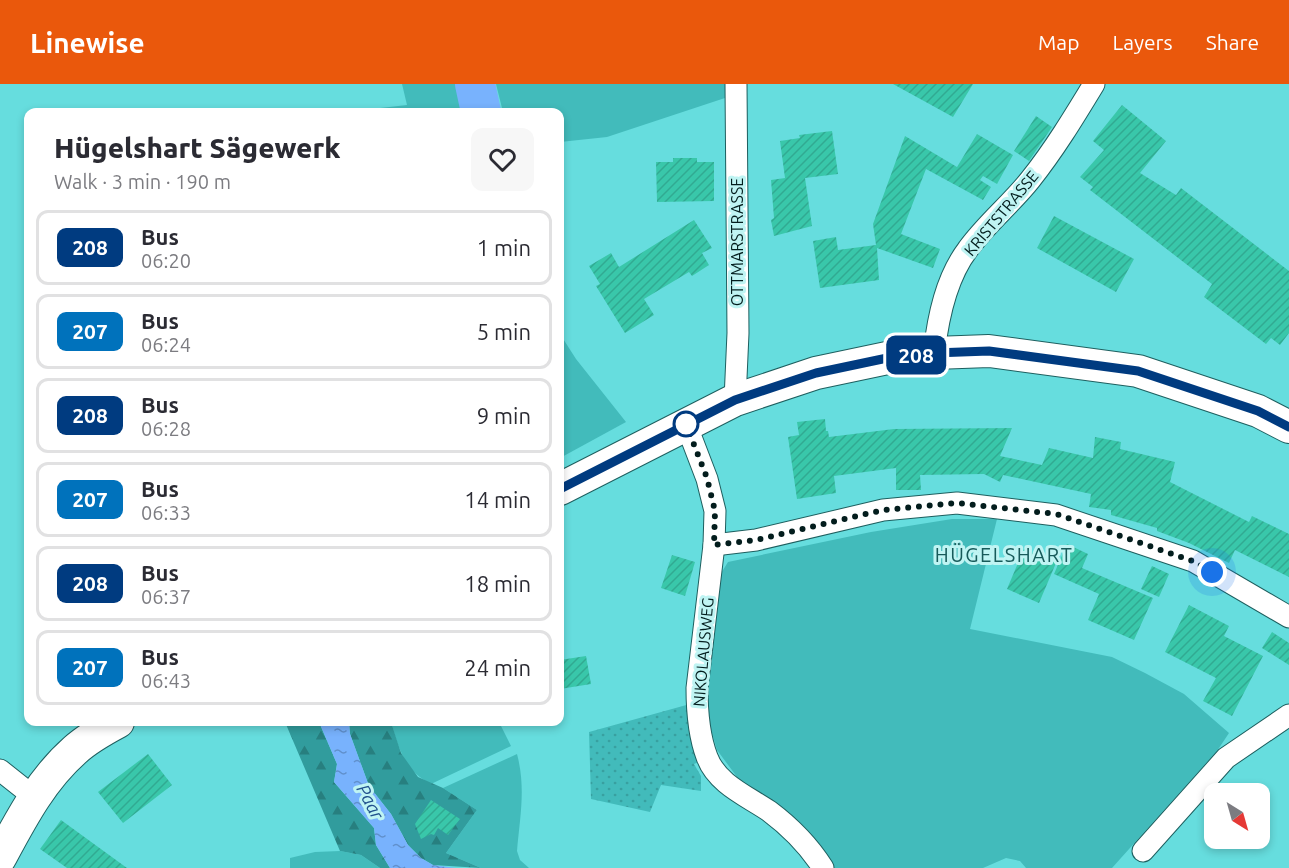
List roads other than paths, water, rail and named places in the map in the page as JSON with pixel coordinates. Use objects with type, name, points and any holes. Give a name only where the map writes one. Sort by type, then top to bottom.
[{"type":"main road","points":[[564,487],[735,400],[816,373],[892,357],[934,353],[989,351],[1138,371],[1258,411],[1289,427]]},
{"type":"main road","points":[[0,858],[34,797],[55,770],[76,749],[112,726]]},
{"type":"street","name":"OTTMARSTRASSE","points":[[735,400],[738,333],[736,84]]},
{"type":"street","name":"KRISTSTRASSE","points":[[934,353],[943,302],[958,266],[969,248],[1018,195],[1052,153],[1094,84]]},
{"type":"street","name":"NIKOLAUSWEG","points":[[686,424],[707,478],[715,511],[714,545],[697,688],[697,709],[707,758],[718,775],[738,793],[768,811],[788,827],[816,856],[823,868]]},
{"type":"street","points":[[714,545],[756,540],[883,510],[957,503],[1056,514],[1193,561],[1289,616]]},
{"type":"street","points":[[1143,851],[1226,758],[1289,715]]},
{"type":"street","points":[[0,770],[34,797]]},
{"type":"water","points":[[321,726],[349,726],[350,734],[369,786],[391,814],[408,845],[421,858],[433,865],[456,868],[390,868],[376,845],[374,828],[334,782],[337,764]]},
{"type":"waterway","name":"Paar","points":[[475,84],[480,108]]},
{"type":"district","name":"HÜGELSHART","points":[[1004,555]]}]
